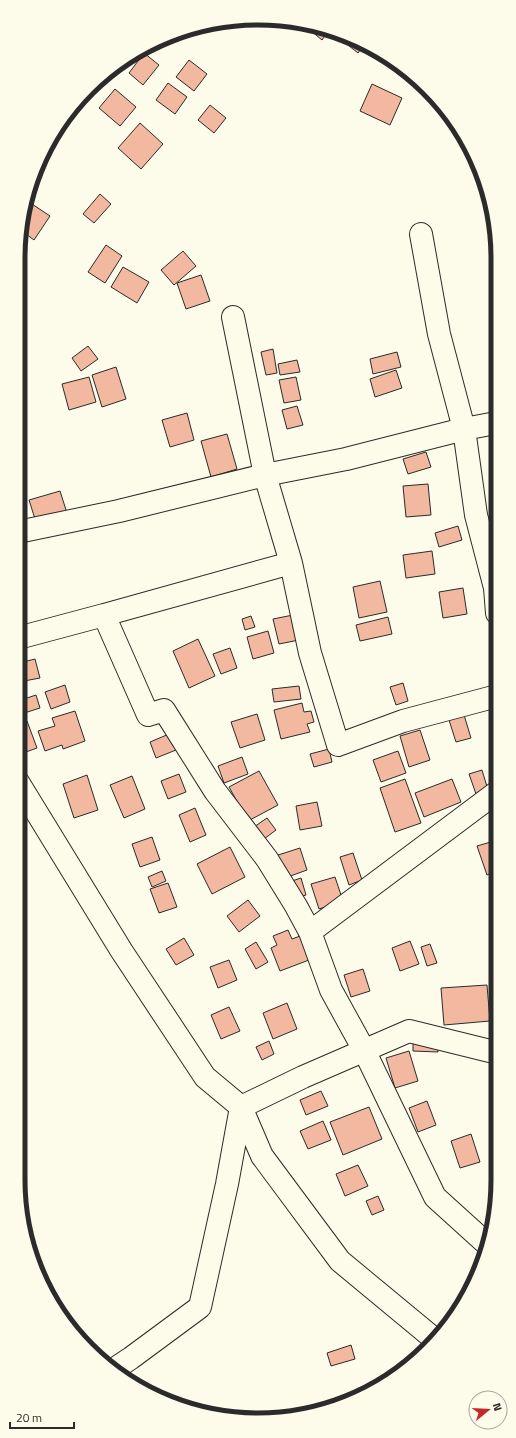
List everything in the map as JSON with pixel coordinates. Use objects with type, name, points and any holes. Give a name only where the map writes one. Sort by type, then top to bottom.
[{"type":"street","points":[[421,234],[439,334],[464,429],[476,515],[491,573]]},
{"type":"street","points":[[233,317],[265,475],[291,563],[310,653],[338,745],[403,721],[491,698]]},
{"type":"street","points":[[25,531],[119,511],[265,475],[346,459],[464,429],[491,424]]},
{"type":"street","points":[[25,636],[291,563]]},
{"type":"street","points":[[104,615],[148,715],[164,710],[215,792],[267,859],[296,906],[310,932],[331,990],[364,1050],[435,1197],[483,1240]]},
{"type":"street","points":[[25,793],[121,950],[205,1077],[241,1107],[262,1156],[340,1261],[431,1336]]},
{"type":"street","points":[[310,932],[491,796]]},
{"type":"street","points":[[241,1107],[303,1077],[409,1031],[491,1051]]},
{"type":"street","points":[[118,1367],[200,1307],[227,1184],[241,1107]]},
{"type":"building","points":[[312,31],[326,35],[322,40]]},
{"type":"building","points":[[343,41],[361,49],[358,53]]},
{"type":"building","points":[[145,54],[159,65],[143,85],[129,73],[142,56]]},
{"type":"building","points":[[189,60],[207,74],[194,91],[176,77]]},
{"type":"building","points":[[168,83],[187,97],[175,114],[156,100]]},
{"type":"building","points":[[372,84],[402,98],[390,125],[360,111]]},
{"type":"building","points":[[115,89],[136,107],[120,126],[99,108]]},
{"type":"building","points":[[210,105],[226,118],[214,133],[198,120]]},
{"type":"building","points":[[140,123],[163,144],[141,169],[118,148]]},
{"type":"building","points":[[100,194],[111,204],[94,223],[83,214]]},
{"type":"building","points":[[31,204],[50,216],[34,240],[26,234]]},
{"type":"building","points":[[106,245],[122,256],[105,283],[88,272]]},
{"type":"building","points":[[183,251],[196,266],[174,285],[161,270]]},
{"type":"building","points":[[123,267],[149,282],[137,303],[111,287]]},
{"type":"building","points":[[201,275],[210,301],[186,309],[177,283]]},
{"type":"building","points":[[88,346],[98,359],[81,371],[72,358]]},
{"type":"building","points":[[273,349],[277,373],[266,375],[261,352]]},
{"type":"building","points":[[397,352],[401,367],[373,374],[370,359]]},
{"type":"building","points":[[297,360],[300,372],[280,375],[278,364]]},
{"type":"building","points":[[116,367],[126,399],[102,407],[92,375]]},
{"type":"building","points":[[396,370],[402,388],[375,397],[370,379]]},
{"type":"building","points":[[89,377],[96,402],[69,410],[62,384]]},
{"type":"building","points":[[296,377],[301,400],[284,403],[279,380]]},
{"type":"building","points":[[297,406],[303,425],[287,429],[282,410]]},
{"type":"building","points":[[187,413],[194,440],[170,447],[162,420]]},
{"type":"building","points":[[227,434],[237,469],[211,477],[201,441]]},
{"type":"building","points":[[426,452],[431,467],[408,474],[403,459]]},
{"type":"building","points":[[428,484],[431,515],[406,517],[403,486]]},
{"type":"building","points":[[60,491],[67,513],[36,522],[29,500]]},
{"type":"building","points":[[458,526],[462,540],[439,547],[435,533]]},
{"type":"building","points":[[432,551],[435,574],[406,578],[403,555]]},
{"type":"building","points":[[380,581],[387,612],[359,618],[353,587]]},
{"type":"building","points":[[463,588],[467,614],[443,618],[439,592]]},
{"type":"building","points":[[293,615],[299,640],[279,644],[273,619]]},
{"type":"building","points":[[251,616],[255,627],[245,630],[242,619]]},
{"type":"building","points":[[388,617],[392,634],[360,641],[356,625]]},
{"type":"building","points":[[268,631],[274,653],[253,659],[247,637]]},
{"type":"building","points":[[198,639],[215,676],[189,688],[173,651]]},
{"type":"building","points":[[230,648],[237,668],[221,674],[213,654]]},
{"type":"building","points":[[35,659],[40,678],[25,681],[25,662]]},
{"type":"building","points":[[403,683],[408,701],[396,705],[390,687]]},
{"type":"building","points":[[65,685],[70,702],[51,709],[45,692]]},
{"type":"building","points":[[299,686],[301,699],[274,702],[272,689]]},
{"type":"building","points":[[36,695],[40,708],[25,713],[25,699]]},
{"type":"building","points":[[302,703],[304,712],[311,711],[314,722],[307,724],[310,732],[281,739],[274,710]]},
{"type":"building","points":[[75,711],[85,741],[63,749],[62,745],[45,751],[38,731],[55,726],[52,718]]},
{"type":"building","points":[[257,714],[265,740],[240,748],[231,722]]},
{"type":"building","points":[[464,715],[471,738],[456,742],[449,720]]},
{"type":"building","points":[[27,721],[37,748],[25,752],[25,722]]},
{"type":"building","points":[[420,730],[430,760],[409,767],[400,736]]},
{"type":"building","points":[[169,734],[176,750],[156,758],[150,742]]},
{"type":"building","points":[[329,749],[332,762],[314,767],[310,754]]},
{"type":"building","points":[[398,751],[406,773],[381,782],[373,760]]},
{"type":"building","points":[[242,757],[248,774],[224,783],[218,766]]},
{"type":"building","points":[[482,770],[488,790],[476,794],[469,774]]},
{"type":"building","points":[[259,771],[278,805],[248,821],[229,787]]},
{"type":"building","points":[[179,774],[186,792],[168,799],[161,781]]},
{"type":"building","points":[[87,775],[98,810],[74,818],[63,784]]},
{"type":"building","points":[[132,776],[145,809],[124,818],[110,785]]},
{"type":"building","points":[[405,779],[421,823],[395,832],[380,788]]},
{"type":"building","points":[[452,779],[461,802],[424,817],[415,793]]},
{"type":"building","points":[[317,802],[322,826],[300,830],[296,806]]},
{"type":"building","points":[[195,808],[206,835],[190,842],[179,815]]},
{"type":"building","points":[[267,818],[276,830],[260,842],[251,829]]},
{"type":"building","points":[[152,837],[160,860],[140,867],[132,844]]},
{"type":"building","points":[[491,842],[491,873],[487,875],[477,846]]},
{"type":"building","points":[[230,847],[245,877],[212,894],[197,864]]},
{"type":"building","points":[[300,848],[307,870],[282,879],[275,856]]},
{"type":"building","points":[[353,853],[362,880],[349,885],[340,857]]},
{"type":"building","points":[[162,871],[166,881],[152,887],[148,877]]},
{"type":"building","points":[[335,877],[343,901],[319,909],[311,884]]},
{"type":"building","points":[[301,878],[306,895],[294,899],[289,882]]},
{"type":"building","points":[[168,883],[177,907],[159,913],[150,889]]},
{"type":"building","points":[[248,900],[260,916],[239,932],[227,916]]},
{"type":"building","points":[[288,930],[292,939],[300,936],[309,960],[280,971],[271,948],[277,945],[273,936]]},
{"type":"building","points":[[184,938],[194,955],[176,965],[166,949]]},
{"type":"building","points":[[410,941],[419,964],[400,971],[392,948]]},
{"type":"building","points":[[256,942],[268,962],[256,969],[245,949]]},
{"type":"building","points":[[430,944],[437,963],[427,966],[421,947]]},
{"type":"building","points":[[229,960],[237,980],[218,988],[210,967]]},
{"type":"building","points":[[363,969],[370,991],[351,997],[344,975]]},
{"type":"building","points":[[487,985],[490,1021],[444,1025],[441,988]]},
{"type":"building","points":[[287,1003],[297,1029],[273,1039],[263,1013]]},
{"type":"building","points":[[229,1007],[240,1031],[221,1039],[211,1015]]},
{"type":"building","points":[[269,1041],[274,1054],[262,1060],[256,1047]]},
{"type":"building","points":[[413,1041],[438,1041],[438,1052],[413,1051]]},
{"type":"building","points":[[409,1051],[418,1081],[395,1088],[386,1058]]},
{"type":"building","points":[[321,1091],[328,1106],[306,1115],[300,1100]]},
{"type":"building","points":[[427,1101],[436,1125],[418,1132],[409,1108]]},
{"type":"building","points":[[369,1107],[382,1139],[343,1155],[330,1122]]},
{"type":"building","points":[[323,1121],[331,1140],[308,1149],[300,1131]]},
{"type":"building","points":[[471,1134],[480,1162],[460,1168],[451,1141]]},
{"type":"building","points":[[358,1165],[368,1186],[345,1196],[336,1174]]},
{"type":"building","points":[[378,1196],[384,1210],[372,1215],[366,1201]]},
{"type":"building","points":[[351,1345],[355,1359],[331,1366],[327,1353]]}]
